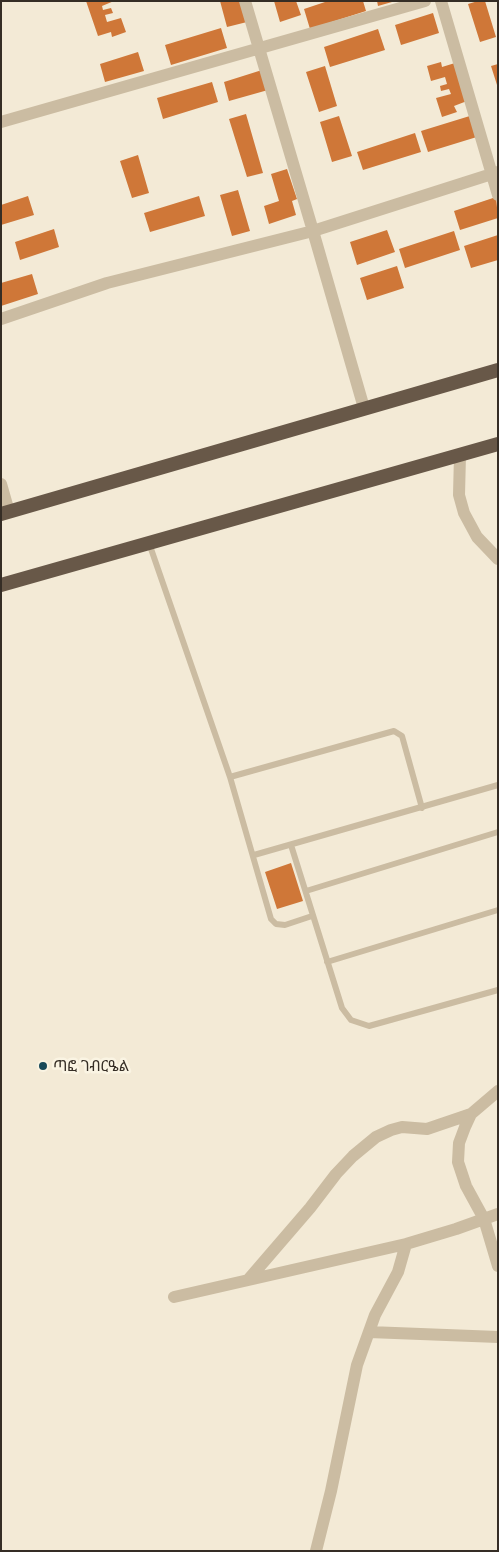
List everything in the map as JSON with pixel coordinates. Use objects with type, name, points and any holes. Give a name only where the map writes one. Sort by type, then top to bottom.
[{"type":"highway","points":[[5,513],[498,370]]},
{"type":"highway","points":[[1,585],[498,444]]},
{"type":"street","points":[[245,1],[364,408]]},
{"type":"street","points":[[1,122],[425,1]]},
{"type":"street","points":[[441,1],[495,173],[498,195]]},
{"type":"street","points":[[1,319],[101,285],[313,231],[495,173]]},
{"type":"street","points":[[460,455],[459,495],[464,513],[477,538],[498,559]]},
{"type":"street","points":[[1,484],[5,513]]},
{"type":"street","points":[[248,1280],[310,1208],[336,1174],[353,1156],[376,1138],[391,1130],[402,1127],[428,1129],[471,1114],[498,1091]]},
{"type":"street","points":[[471,1114],[459,1143],[458,1162],[466,1186],[484,1219],[498,1266]]},
{"type":"street","points":[[174,1297],[406,1244],[498,1214]]},
{"type":"street","points":[[316,1551],[357,1365],[375,1315],[398,1272],[406,1244]]},
{"type":"street","points":[[369,1332],[498,1337]]},
{"type":"lane","points":[[149,543],[230,777],[271,919],[276,924],[285,925],[312,916]]},
{"type":"lane","points":[[230,777],[394,732],[402,736],[422,808]]},
{"type":"lane","points":[[254,855],[498,785]]},
{"type":"lane","points":[[306,891],[498,832]]},
{"type":"lane","points":[[291,845],[342,1008],[351,1020],[369,1026],[498,990]]},
{"type":"lane","points":[[327,962],[498,910]]},
{"type":"building","points":[[86,1],[114,1],[102,6],[103,10],[111,8],[113,13],[105,15],[107,22],[121,18],[126,32],[112,37],[111,32],[98,36]]},
{"type":"building","points":[[220,1],[241,1],[247,22],[227,27]]},
{"type":"building","points":[[274,1],[296,1],[301,15],[280,22]]},
{"type":"building","points":[[328,1],[363,1],[366,11],[310,29],[304,9]]},
{"type":"building","points":[[377,1],[392,1],[392,2],[378,6]]},
{"type":"building","points":[[485,1],[496,37],[480,42],[468,4]]},
{"type":"building","points":[[433,13],[439,33],[401,45],[395,25]]},
{"type":"building","points":[[221,28],[227,48],[171,65],[165,45]]},
{"type":"building","points":[[378,29],[385,50],[330,67],[324,47]]},
{"type":"building","points":[[138,52],[144,71],[105,82],[100,64]]},
{"type":"building","points":[[441,62],[442,67],[455,63],[467,101],[454,106],[457,112],[442,117],[436,98],[451,94],[449,89],[441,91],[440,86],[447,84],[445,77],[431,81],[427,66]]},
{"type":"building","points":[[498,64],[498,85],[497,85],[491,66]]},
{"type":"building","points":[[325,66],[337,106],[319,112],[306,72]]},
{"type":"building","points":[[262,70],[268,90],[229,101],[224,82]]},
{"type":"building","points":[[212,82],[218,102],[163,119],[157,98]]},
{"type":"building","points":[[246,114],[263,173],[247,177],[229,119]]},
{"type":"building","points":[[473,115],[480,136],[428,152],[421,131]]},
{"type":"building","points":[[339,116],[352,156],[332,162],[320,122]]},
{"type":"building","points":[[415,133],[421,152],[363,170],[357,152]]},
{"type":"building","points":[[138,155],[149,193],[132,198],[120,161]]},
{"type":"building","points":[[287,169],[297,199],[292,201],[296,215],[269,224],[264,206],[279,201],[271,174]]},
{"type":"building","points":[[238,190],[250,231],[232,236],[220,195]]},
{"type":"building","points":[[28,196],[34,215],[1,225],[1,205]]},
{"type":"building","points":[[199,196],[205,216],[150,232],[144,213]]},
{"type":"building","points":[[496,197],[498,218],[460,230],[454,211]]},
{"type":"building","points":[[54,229],[59,247],[20,260],[15,242]]},
{"type":"building","points":[[387,230],[395,252],[357,265],[350,242]]},
{"type":"building","points":[[454,231],[460,250],[405,268],[399,249]]},
{"type":"building","points":[[498,235],[498,260],[471,268],[464,246]]},
{"type":"building","points":[[397,266],[404,288],[367,300],[360,278]]},
{"type":"building","points":[[32,274],[38,294],[1,306],[1,283]]},
{"type":"building","points":[[291,863],[303,901],[277,909],[265,872]]},
{"type":"place","name":"ጣፎ ገብርዔል","points":[[43,1066]]}]
